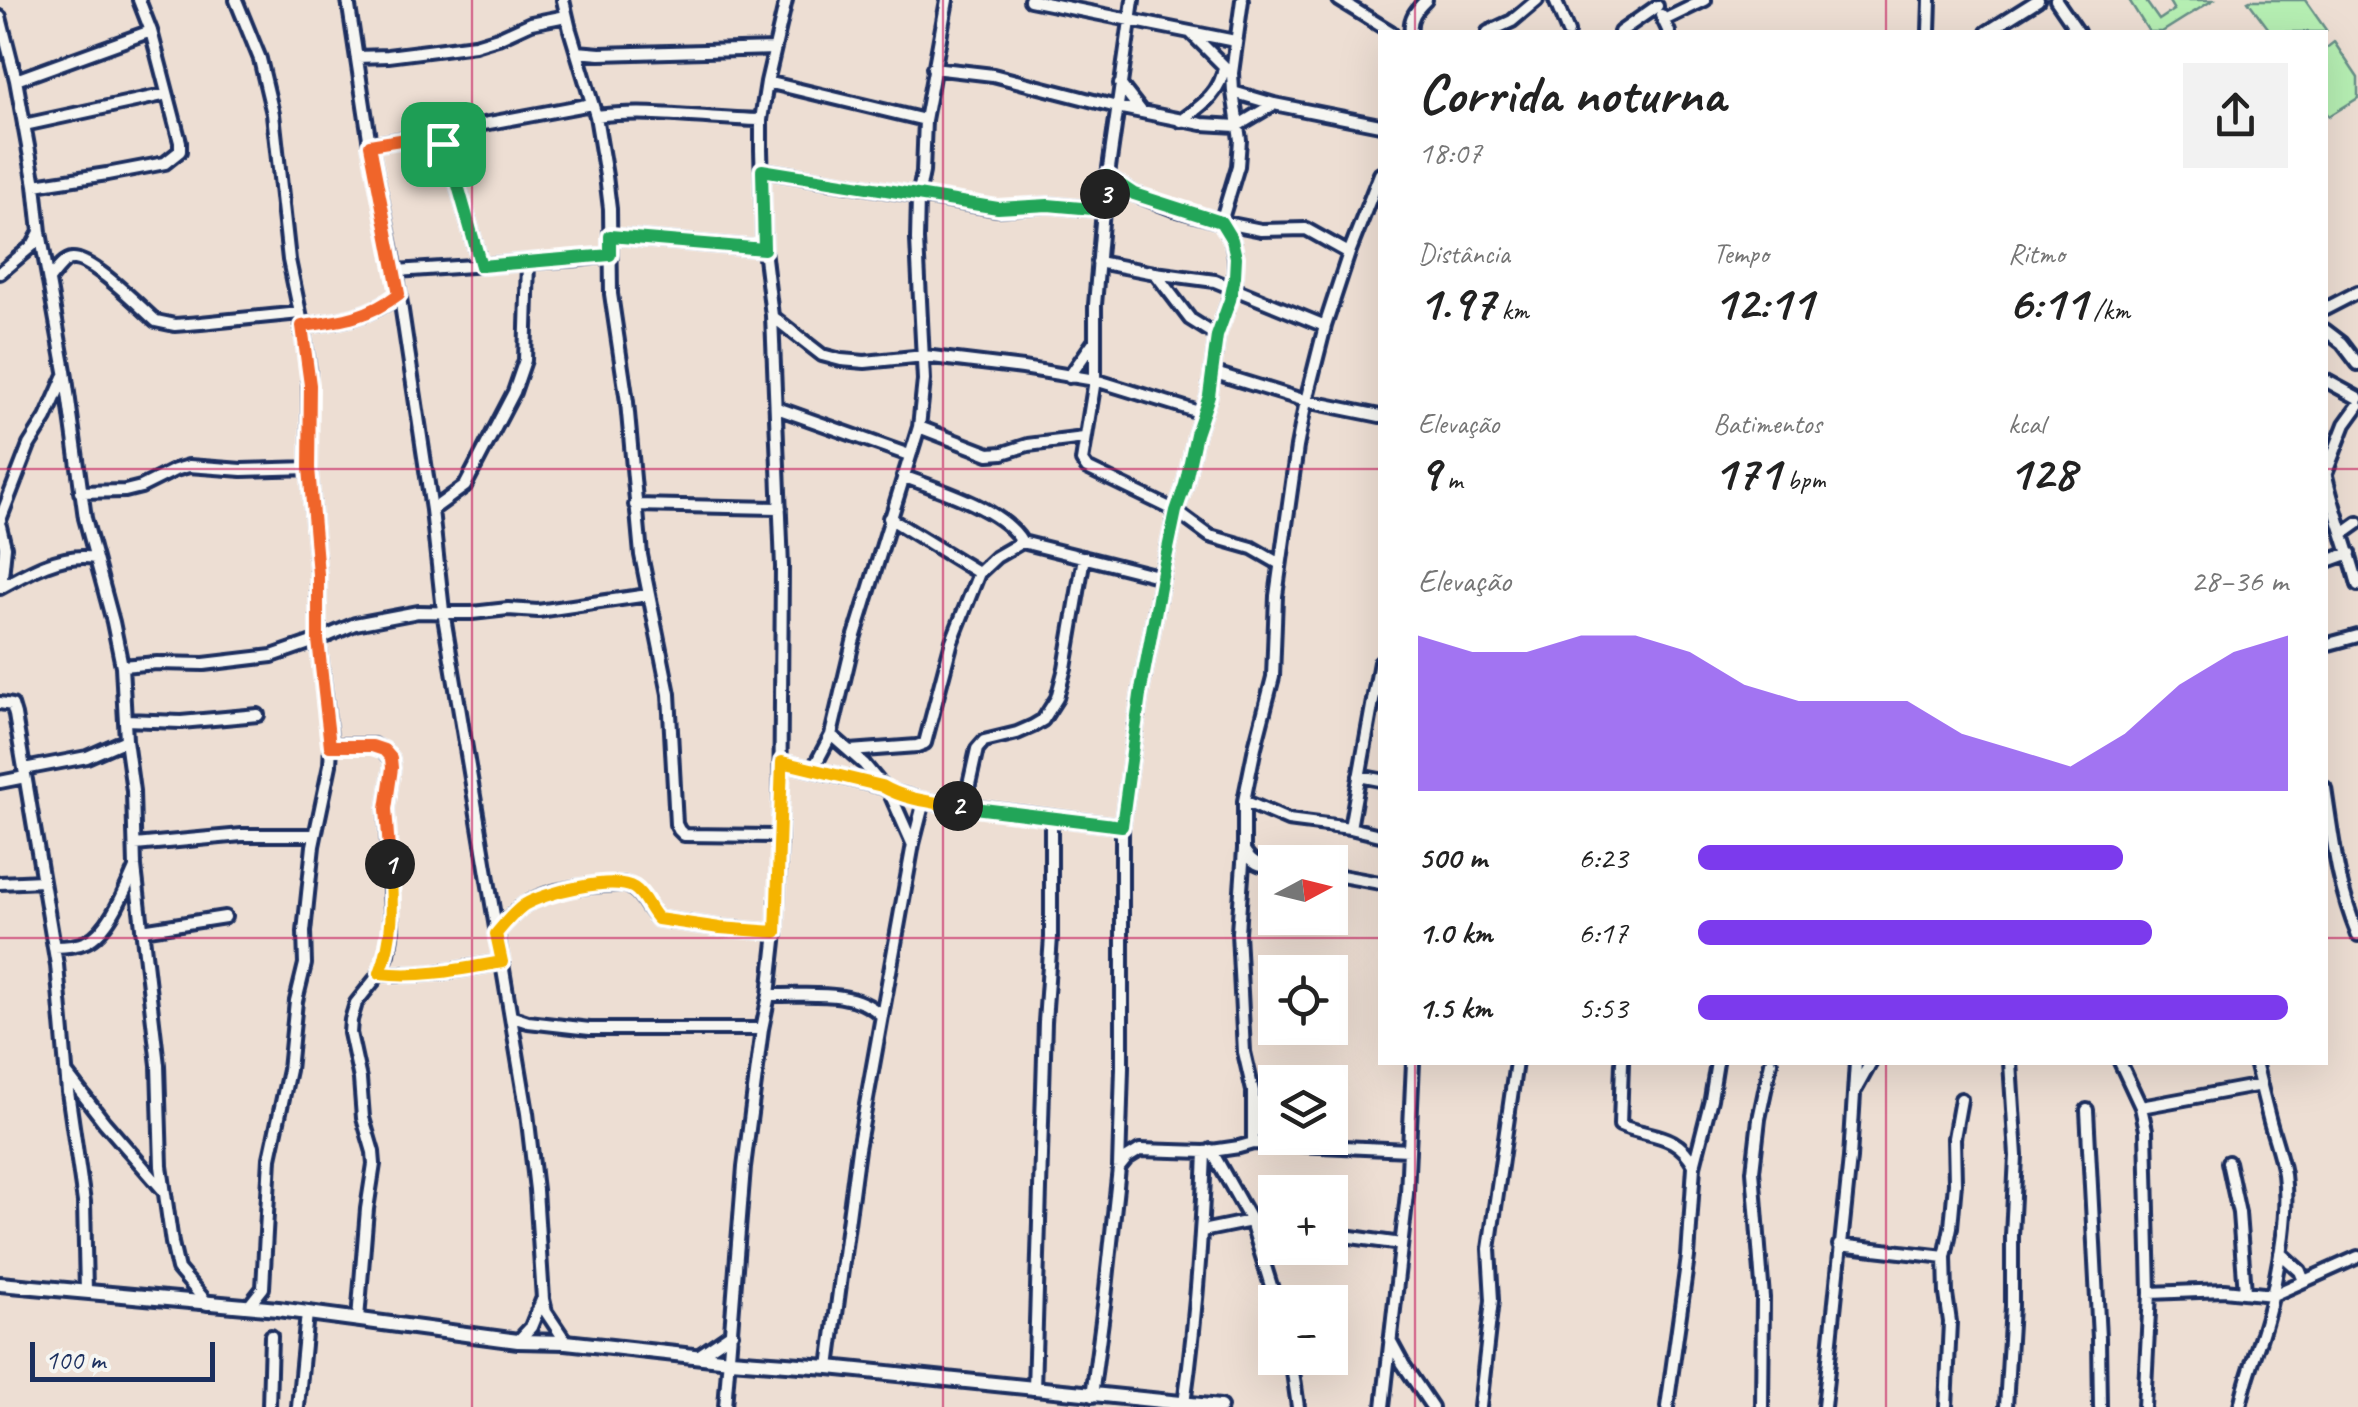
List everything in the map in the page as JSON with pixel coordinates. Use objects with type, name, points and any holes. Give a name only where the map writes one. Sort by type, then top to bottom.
[{"type":"street","points":[[35,185],[166,163],[180,151],[151,31],[139,0]]},
{"type":"street","points":[[236,0],[260,59],[272,104],[288,260],[310,385],[309,468],[318,574],[318,640],[330,746],[330,765],[314,835],[304,932],[305,964],[270,1158],[263,1288],[248,1307]]},
{"type":"street","points":[[348,0],[370,145],[396,271],[443,611],[513,1017],[536,1190],[542,1299],[566,1342]]},
{"type":"street","points":[[563,0],[594,110],[606,176],[613,307],[628,402],[635,506],[668,694],[678,830],[684,834],[780,836]]},
{"type":"street","points":[[725,1407],[742,1184],[776,932],[783,637],[777,408],[764,249],[761,120],[786,0]]},
{"type":"street","points":[[813,768],[831,735],[853,642],[919,427],[924,356],[918,197],[925,120],[947,0]]},
{"type":"street","points":[[1030,0],[1236,41]]},
{"type":"street","points":[[1132,0],[1107,176],[1098,262],[1094,380],[1082,460],[1087,468],[1176,511],[1210,536],[1252,548],[1280,564]]},
{"type":"street","points":[[1181,121],[1219,88],[1236,41],[1242,0]]},
{"type":"street","points":[[1339,0],[1388,30]]},
{"type":"street","points":[[1411,30],[1414,13],[1426,0]]},
{"type":"street","points":[[1492,30],[1512,21],[1537,0]]},
{"type":"street","points":[[1555,0],[1567,30]]},
{"type":"street","points":[[1664,20],[1705,0]]},
{"type":"street","points":[[1929,30],[1930,0]]},
{"type":"street","points":[[1989,30],[2038,0]]},
{"type":"street","points":[[2056,0],[2077,30]]},
{"type":"street","points":[[1622,30],[1656,3],[1669,30]]},
{"type":"street","points":[[356,57],[475,45],[531,22],[566,16]]},
{"type":"street","points":[[0,17],[35,185],[80,492],[122,666],[135,867],[158,1065],[164,1192],[176,1260],[184,1278],[208,1304]]},
{"type":"street","points":[[16,80],[151,31]]},
{"type":"street","points":[[1092,1396],[1118,1168],[1122,826],[1140,695],[1162,577],[1176,511],[1209,396],[1217,336],[1232,288],[1236,257],[1232,240],[1221,222],[1238,166],[1240,140],[1228,70],[1192,34]]},
{"type":"street","points":[[577,52],[774,49]]},
{"type":"street","points":[[933,68],[993,75],[1181,121],[1238,126],[1274,104]]},
{"type":"street","points":[[767,82],[925,120]]},
{"type":"street","points":[[1120,84],[1142,112]]},
{"type":"street","points":[[1232,92],[1378,125]]},
{"type":"street","points":[[24,124],[167,94]]},
{"type":"street","points":[[370,145],[502,119],[594,110],[761,120]]},
{"type":"street","points":[[436,134],[449,154],[481,266]]},
{"type":"street","points":[[762,170],[998,208],[1048,205],[1104,210]]},
{"type":"street","points":[[1107,176],[1134,194],[1221,222],[1270,231],[1306,229],[1349,253]]},
{"type":"street","points":[[1253,1142],[1238,932],[1244,801],[1273,677],[1280,564],[1306,400],[1324,326],[1378,179]]},
{"type":"street","points":[[0,273],[33,245],[40,232]]},
{"type":"street","points":[[610,236],[764,249]]},
{"type":"street","points":[[396,271],[610,255]]},
{"type":"street","points":[[49,280],[68,260],[76,259],[116,282],[156,321],[164,324],[300,314]]},
{"type":"street","points":[[1098,262],[1215,281],[1324,326]]},
{"type":"street","points":[[432,510],[465,486],[514,392],[525,360],[528,263]]},
{"type":"street","points":[[1155,273],[1190,319],[1217,336]]},
{"type":"street","points":[[2328,308],[2358,292]]},
{"type":"street","points":[[302,326],[370,313],[399,294]]},
{"type":"street","points":[[772,316],[822,355],[841,360],[865,362],[924,356],[1022,368],[1094,380],[1202,413]]},
{"type":"street","points":[[2328,332],[2358,364]]},
{"type":"street","points":[[1069,377],[1094,342]]},
{"type":"street","points":[[1,587],[6,547],[0,523],[29,445],[58,394],[65,371]]},
{"type":"street","points":[[1212,372],[1306,400],[1378,416]]},
{"type":"street","points":[[2328,382],[2358,402],[2328,465]]},
{"type":"street","points":[[777,408],[909,455]]},
{"type":"street","points":[[919,427],[989,454],[1028,444],[1084,438]]},
{"type":"street","points":[[80,492],[141,487],[189,466],[242,470],[309,468]]},
{"type":"street","points":[[903,476],[991,514],[1009,524],[1022,542],[1162,577]]},
{"type":"street","points":[[2328,502],[2344,533],[2358,585]]},
{"type":"street","points":[[635,506],[780,508]]},
{"type":"street","points":[[890,518],[979,573]]},
{"type":"street","points":[[2344,533],[2358,523]]},
{"type":"street","points":[[850,751],[925,743],[952,641],[979,573],[996,556],[1022,542]]},
{"type":"street","points":[[2328,561],[2350,553]]},
{"type":"street","points":[[1,587],[35,569],[71,557],[95,558]]},
{"type":"street","points":[[964,807],[976,749],[984,741],[1017,733],[1043,720],[1056,698],[1084,557]]},
{"type":"street","points":[[122,666],[272,656],[355,624],[418,612],[472,613],[508,608],[538,612],[648,595]]},
{"type":"street","points":[[2328,644],[2358,636]]},
{"type":"street","points":[[1350,828],[1378,673]]},
{"type":"street","points":[[0,703],[12,704],[54,947],[84,1202],[86,1291]]},
{"type":"street","points":[[125,720],[181,722],[258,716]]},
{"type":"street","points":[[831,735],[886,789],[912,844]]},
{"type":"street","points":[[0,782],[88,757],[126,740]]},
{"type":"street","points":[[330,746],[372,746],[384,750],[391,758],[392,768],[386,809],[392,930],[380,973],[356,1003],[350,1033],[374,1164],[358,1319]]},
{"type":"street","points":[[782,762],[924,801],[1122,826]]},
{"type":"street","points":[[1359,776],[1378,780]]},
{"type":"street","points":[[829,1367],[858,1149],[912,844],[924,801]]},
{"type":"street","points":[[1244,801],[1288,820],[1378,835]]},
{"type":"street","points":[[2328,815],[2340,882],[2358,934]]},
{"type":"street","points":[[1034,1389],[1044,1042],[1051,937],[1051,818]]},
{"type":"street","points":[[135,845],[242,835],[314,835]]},
{"type":"street","points":[[1244,849],[1258,865]]},
{"type":"street","points":[[54,947],[88,942],[99,932],[110,919],[135,867]]},
{"type":"street","points":[[1348,877],[1378,883]]},
{"type":"street","points":[[0,883],[42,881]]},
{"type":"street","points":[[496,934],[513,914],[536,898],[562,890],[623,884],[633,887],[658,919],[776,932]]},
{"type":"street","points":[[142,930],[225,918]]},
{"type":"street","points":[[380,973],[425,974],[502,962]]},
{"type":"street","points":[[770,995],[862,1001],[881,1015]]},
{"type":"street","points":[[513,1017],[590,1029],[762,1029]]},
{"type":"street","points":[[1383,1407],[1401,1244],[1413,1065]]},
{"type":"street","points":[[1480,1407],[1492,1300],[1489,1249],[1516,1065]]},
{"type":"street","points":[[1622,1065],[1620,1126],[1674,1141],[1694,1166]]},
{"type":"street","points":[[1667,1407],[1688,1257],[1694,1166],[1716,1065]]},
{"type":"street","points":[[1762,1407],[1763,1298],[1754,1171],[1770,1065]]},
{"type":"street","points":[[1824,1407],[1856,1065]]},
{"type":"street","points":[[1853,1094],[1870,1065]]},
{"type":"street","points":[[2006,1407],[2016,1156],[2010,1065]]},
{"type":"street","points":[[2121,1065],[2146,1130],[2150,1293],[2144,1407]]},
{"type":"street","points":[[2240,1407],[2273,1295],[2284,1201],[2284,1176],[2256,1065]]},
{"type":"street","points":[[66,1073],[164,1192]]},
{"type":"street","points":[[2140,1107],[2261,1085]]},
{"type":"street","points":[[1946,1407],[1950,1322],[1945,1257],[1955,1182],[1954,1138],[1961,1099]]},
{"type":"street","points":[[2087,1110],[2100,1407]]},
{"type":"street","points":[[1118,1168],[1140,1150],[1208,1151],[1239,1148],[1253,1142],[1409,1150]]},
{"type":"street","points":[[1208,1151],[1251,1221],[1271,1285]]},
{"type":"street","points":[[1184,1404],[1208,1151]]},
{"type":"street","points":[[2228,1162],[2240,1213],[2245,1292]]},
{"type":"street","points":[[1202,1231],[1258,1222]]},
{"type":"street","points":[[1348,1237],[1401,1244]]},
{"type":"street","points":[[1840,1245],[1945,1257]]},
{"type":"street","points":[[2280,1253],[2300,1271],[2304,1281]]},
{"type":"street","points":[[2150,1293],[2224,1290],[2273,1295],[2358,1256]]},
{"type":"street","points":[[172,1300],[184,1278]]},
{"type":"street","points":[[0,1284],[278,1309],[518,1341],[566,1342],[1220,1407]]},
{"type":"street","points":[[263,1288],[278,1309]]},
{"type":"street","points":[[518,1341],[531,1326],[542,1299]]},
{"type":"street","points":[[298,1407],[308,1313]]},
{"type":"street","points":[[698,1356],[732,1333]]},
{"type":"street","points":[[269,1407],[271,1336]]},
{"type":"street","points":[[1390,1339],[1432,1407]]},
{"type":"street","points":[[1293,1375],[1298,1407]]},
{"type":"green space","points":[[2129,0],[2145,0],[2159,20],[2174,10],[2168,0],[2213,0],[2165,30],[2148,30]]},
{"type":"green space","points":[[2305,0],[2326,30],[2270,30],[2248,1]]},
{"type":"green space","points":[[2334,42],[2358,78],[2358,98],[2329,116],[2328,115],[2328,47]]},
{"type":"route","points":[[436,134],[443,144],[481,266],[610,255],[610,236],[764,249],[762,170],[998,208],[1048,205],[1104,210],[1107,176],[1134,194],[1221,222],[1232,240],[1235,276],[1217,336],[1209,396],[1176,511],[1162,577],[1140,695],[1122,826],[924,801],[882,786],[782,762],[776,932],[658,919],[633,887],[599,885],[562,890],[523,906],[496,934],[502,962],[425,974],[380,973],[392,930],[386,809],[391,758],[384,750],[372,746],[330,746],[318,640],[318,574],[309,468],[310,385],[302,326],[370,313],[399,294],[370,145],[436,134]]}]
